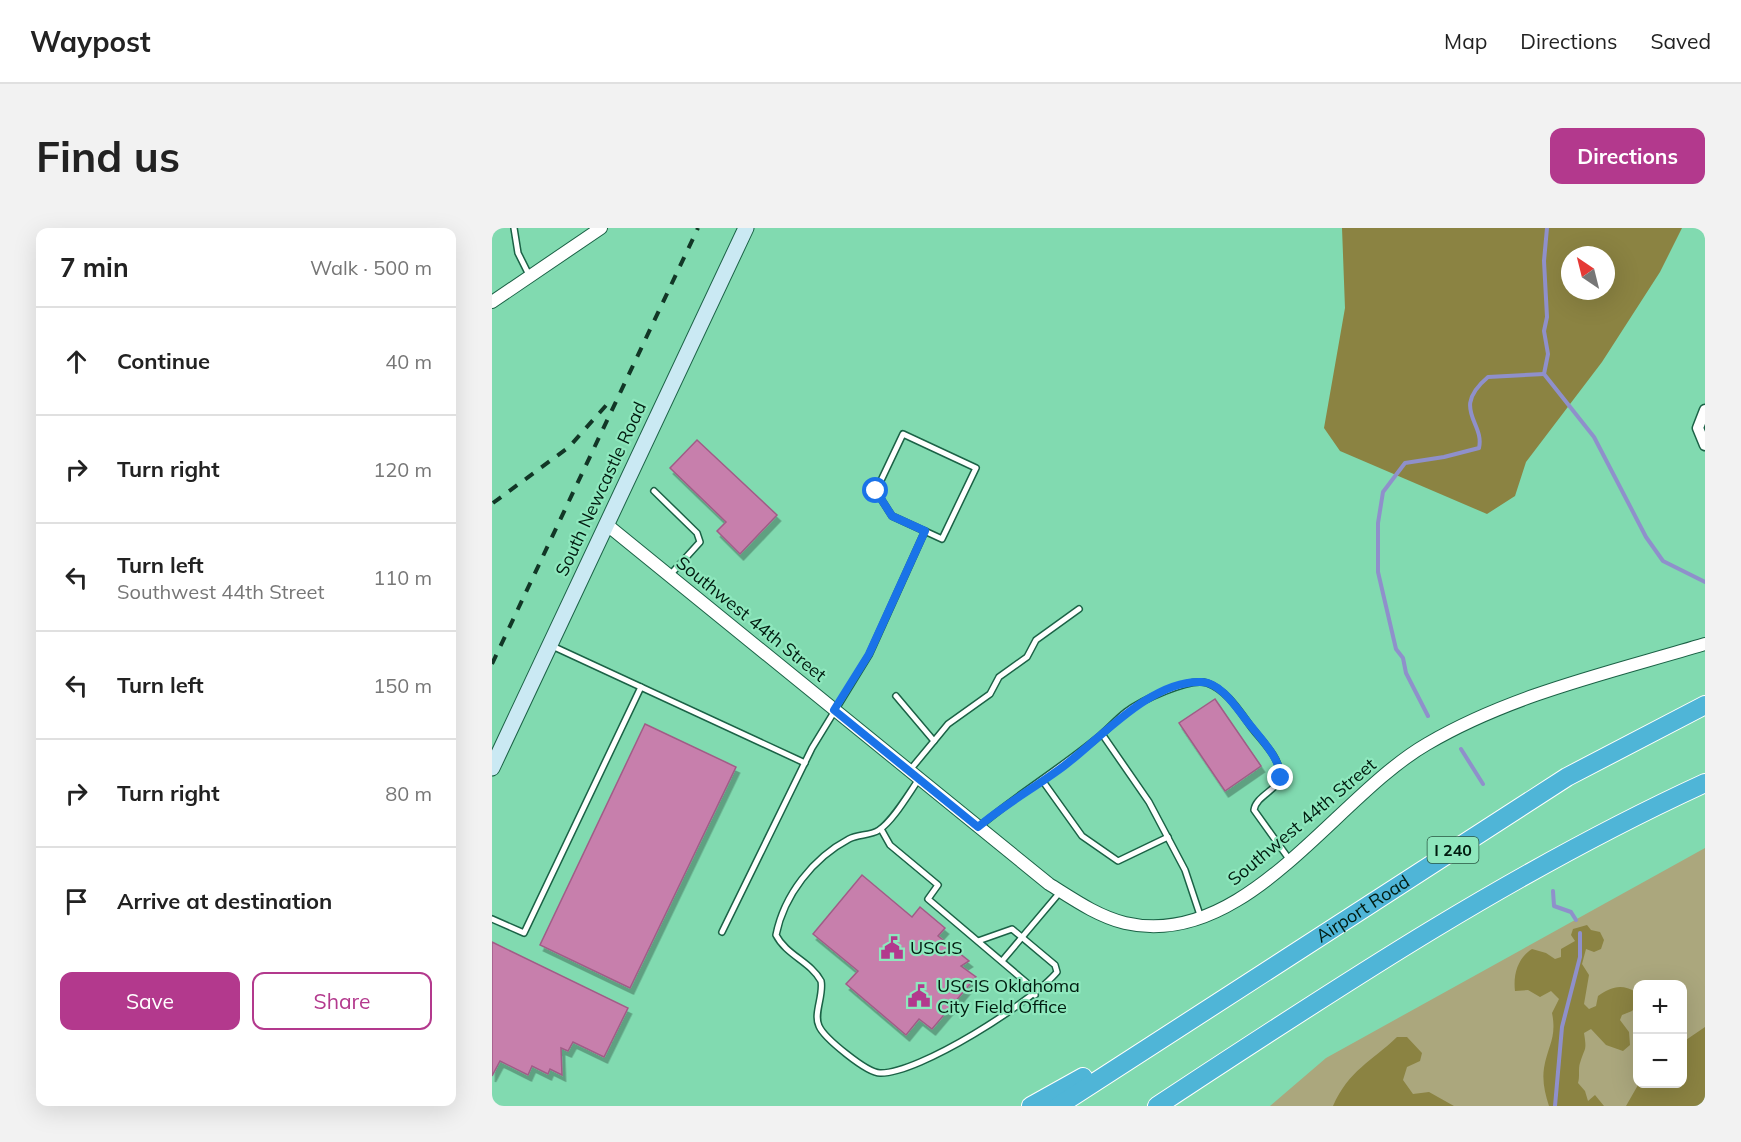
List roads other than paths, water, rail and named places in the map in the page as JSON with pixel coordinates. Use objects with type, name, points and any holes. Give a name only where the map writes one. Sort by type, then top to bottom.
[{"type":"highway","name":"Airport Road","points":[[1058,1106],[1567,777],[1705,705]]},
{"type":"highway","points":[[1157,1106],[1390,955],[1509,882],[1574,847],[1705,783]]},
{"type":"highway","points":[[1030,1106],[1208,1008]]},
{"type":"main road","name":"South Newcastle Road","points":[[492,768],[746,228]]},
{"type":"street","points":[[492,302],[601,228]]},
{"type":"street","points":[[1705,410],[1698,428],[1705,444]]},
{"type":"street","name":"Southwest 44th Street","points":[[606,524],[978,827],[1061,891],[1096,913],[1126,923],[1155,926],[1202,920],[1240,899],[1289,860],[1399,763],[1427,743],[1510,703],[1705,644]]},
{"type":"lane","points":[[514,228],[518,253],[530,277]]},
{"type":"lane","points":[[903,434],[976,468],[942,539],[925,531],[892,516],[876,491],[903,434]]},
{"type":"lane","points":[[654,491],[697,533],[700,542],[669,576]]},
{"type":"lane","points":[[722,932],[805,762],[869,654],[925,531]]},
{"type":"lane","points":[[909,771],[948,724],[990,694],[999,677],[1027,657],[1036,640],[1079,609]]},
{"type":"lane","points":[[549,645],[805,762]]},
{"type":"lane","points":[[978,827],[1102,734],[1127,711],[1172,689],[1204,682],[1218,689],[1234,705],[1273,754],[1280,772],[1278,782],[1257,801],[1254,810],[1289,860]]},
{"type":"lane","points":[[492,919],[524,933],[641,687]]},
{"type":"lane","points":[[896,696],[934,741]]},
{"type":"lane","points":[[1102,734],[1149,802],[1168,837],[1185,870],[1202,920]]},
{"type":"lane","points":[[919,779],[881,829],[852,837],[824,854],[791,895],[779,919],[776,935],[821,981],[817,1023],[822,1032],[866,1069],[883,1073],[948,1049],[1035,995],[1057,972],[1055,964],[1012,929],[978,941]]},
{"type":"lane","points":[[1042,780],[1082,837],[1118,861],[1168,837]]},
{"type":"lane","points":[[881,829],[890,845],[938,885],[928,899],[1028,983],[1035,995]]},
{"type":"lane","points":[[1002,961],[1061,891]]},
{"type":"waterway","points":[[1547,228],[1544,261],[1547,317],[1544,331],[1548,354],[1544,374],[1594,437],[1646,537],[1663,561],[1705,582]]},
{"type":"waterway","points":[[1428,716],[1406,673],[1403,658],[1396,649],[1378,572],[1378,523],[1383,492],[1405,463],[1444,457],[1479,448],[1480,439],[1470,407],[1471,398],[1488,377],[1544,374]]},
{"type":"waterway","points":[[1461,749],[1483,784]]},
{"type":"waterway","points":[[1553,891],[1554,906],[1571,912],[1576,920]]},
{"type":"waterway","points":[[1555,1106],[1562,1027],[1580,957],[1580,933]]},
{"type":"railway","points":[[492,664],[698,228]]},
{"type":"railway","points":[[493,503],[569,447],[610,401]]},
{"type":"place","name":"USCIS","points":[[892,948]]},
{"type":"place","name":"USCIS Oklahoma City Field Office","points":[[919,996]]}]
